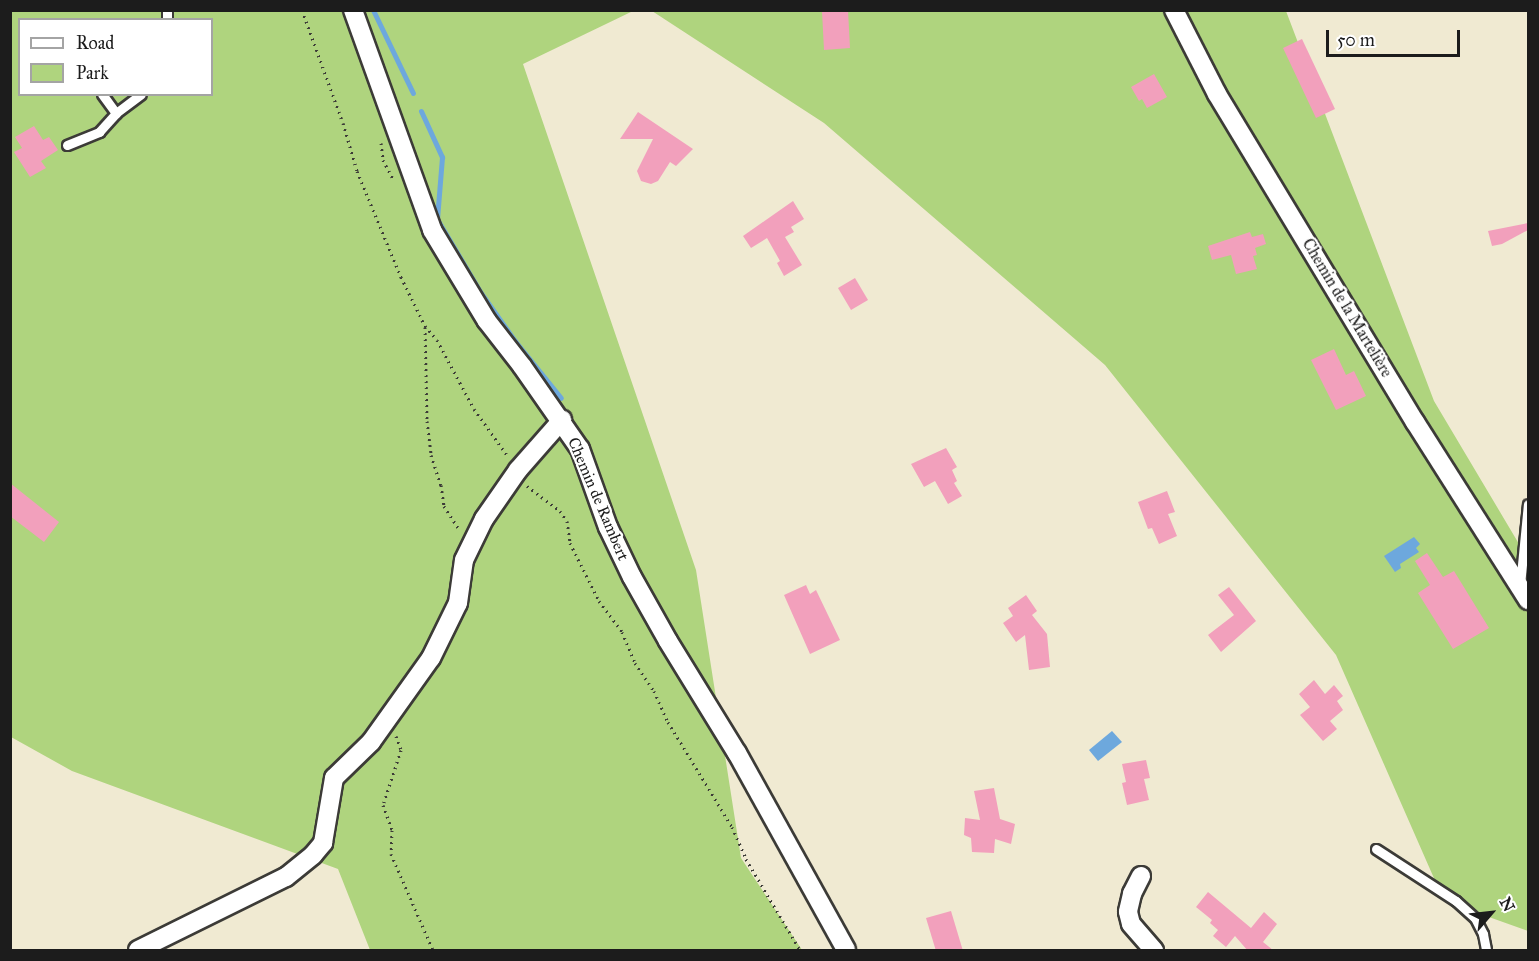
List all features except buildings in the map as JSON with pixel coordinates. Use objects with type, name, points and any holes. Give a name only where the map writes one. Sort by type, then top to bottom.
[{"type":"street","name":"Chemin de Rambert","points":[[353,10],[432,230],[487,321],[562,420],[580,448],[608,527],[632,577],[737,753],[846,951]]},
{"type":"street","name":"Chemin de la Martelière","points":[[1174,10],[1183,33],[1217,94],[1415,422],[1524,594]]},
{"type":"street","points":[[138,951],[286,877],[314,855],[323,843],[334,778],[371,742],[431,658],[458,603],[464,560],[484,519],[518,470],[562,420]]},
{"type":"street","points":[[1141,876],[1132,894],[1128,912],[1131,924],[1154,951]]},
{"type":"lane","points":[[103,96],[116,113]]},
{"type":"lane","points":[[67,145],[99,132],[116,113],[138,96]]},
{"type":"lane","points":[[1524,594],[1528,504]]},
{"type":"lane","points":[[1376,849],[1456,901],[1475,918],[1483,934],[1486,951]]},
{"type":"path","points":[[302,10],[343,123],[357,171],[401,277],[425,326],[437,340],[474,410],[527,486],[560,511],[567,521],[570,543],[599,601],[622,632],[635,663],[654,691],[668,722],[732,827],[746,859],[800,951]]},
{"type":"path","points":[[425,326],[430,455],[441,485],[444,506],[471,546]]},
{"type":"path","points":[[389,717],[401,750],[382,805],[392,831],[391,854],[433,951]]},
{"type":"green space","points":[[11,11],[633,11],[523,64],[696,570],[741,858],[802,950],[370,950],[338,869],[72,771],[11,737]]},
{"type":"green space","points":[[652,11],[1286,11],[1434,401],[1528,559],[1528,931],[1444,901],[1336,655],[1105,365],[824,123]]},
{"type":"water","points":[[1414,537],[1420,544],[1416,548],[1419,552],[1400,564],[1401,568],[1395,572],[1384,556]]},
{"type":"water","points":[[1112,731],[1122,742],[1098,761],[1089,750]]},
{"type":"waterway","points":[[373,10],[413,93]]},
{"type":"waterway","points":[[421,111],[442,157],[437,219],[481,293],[515,341],[561,398]]}]
